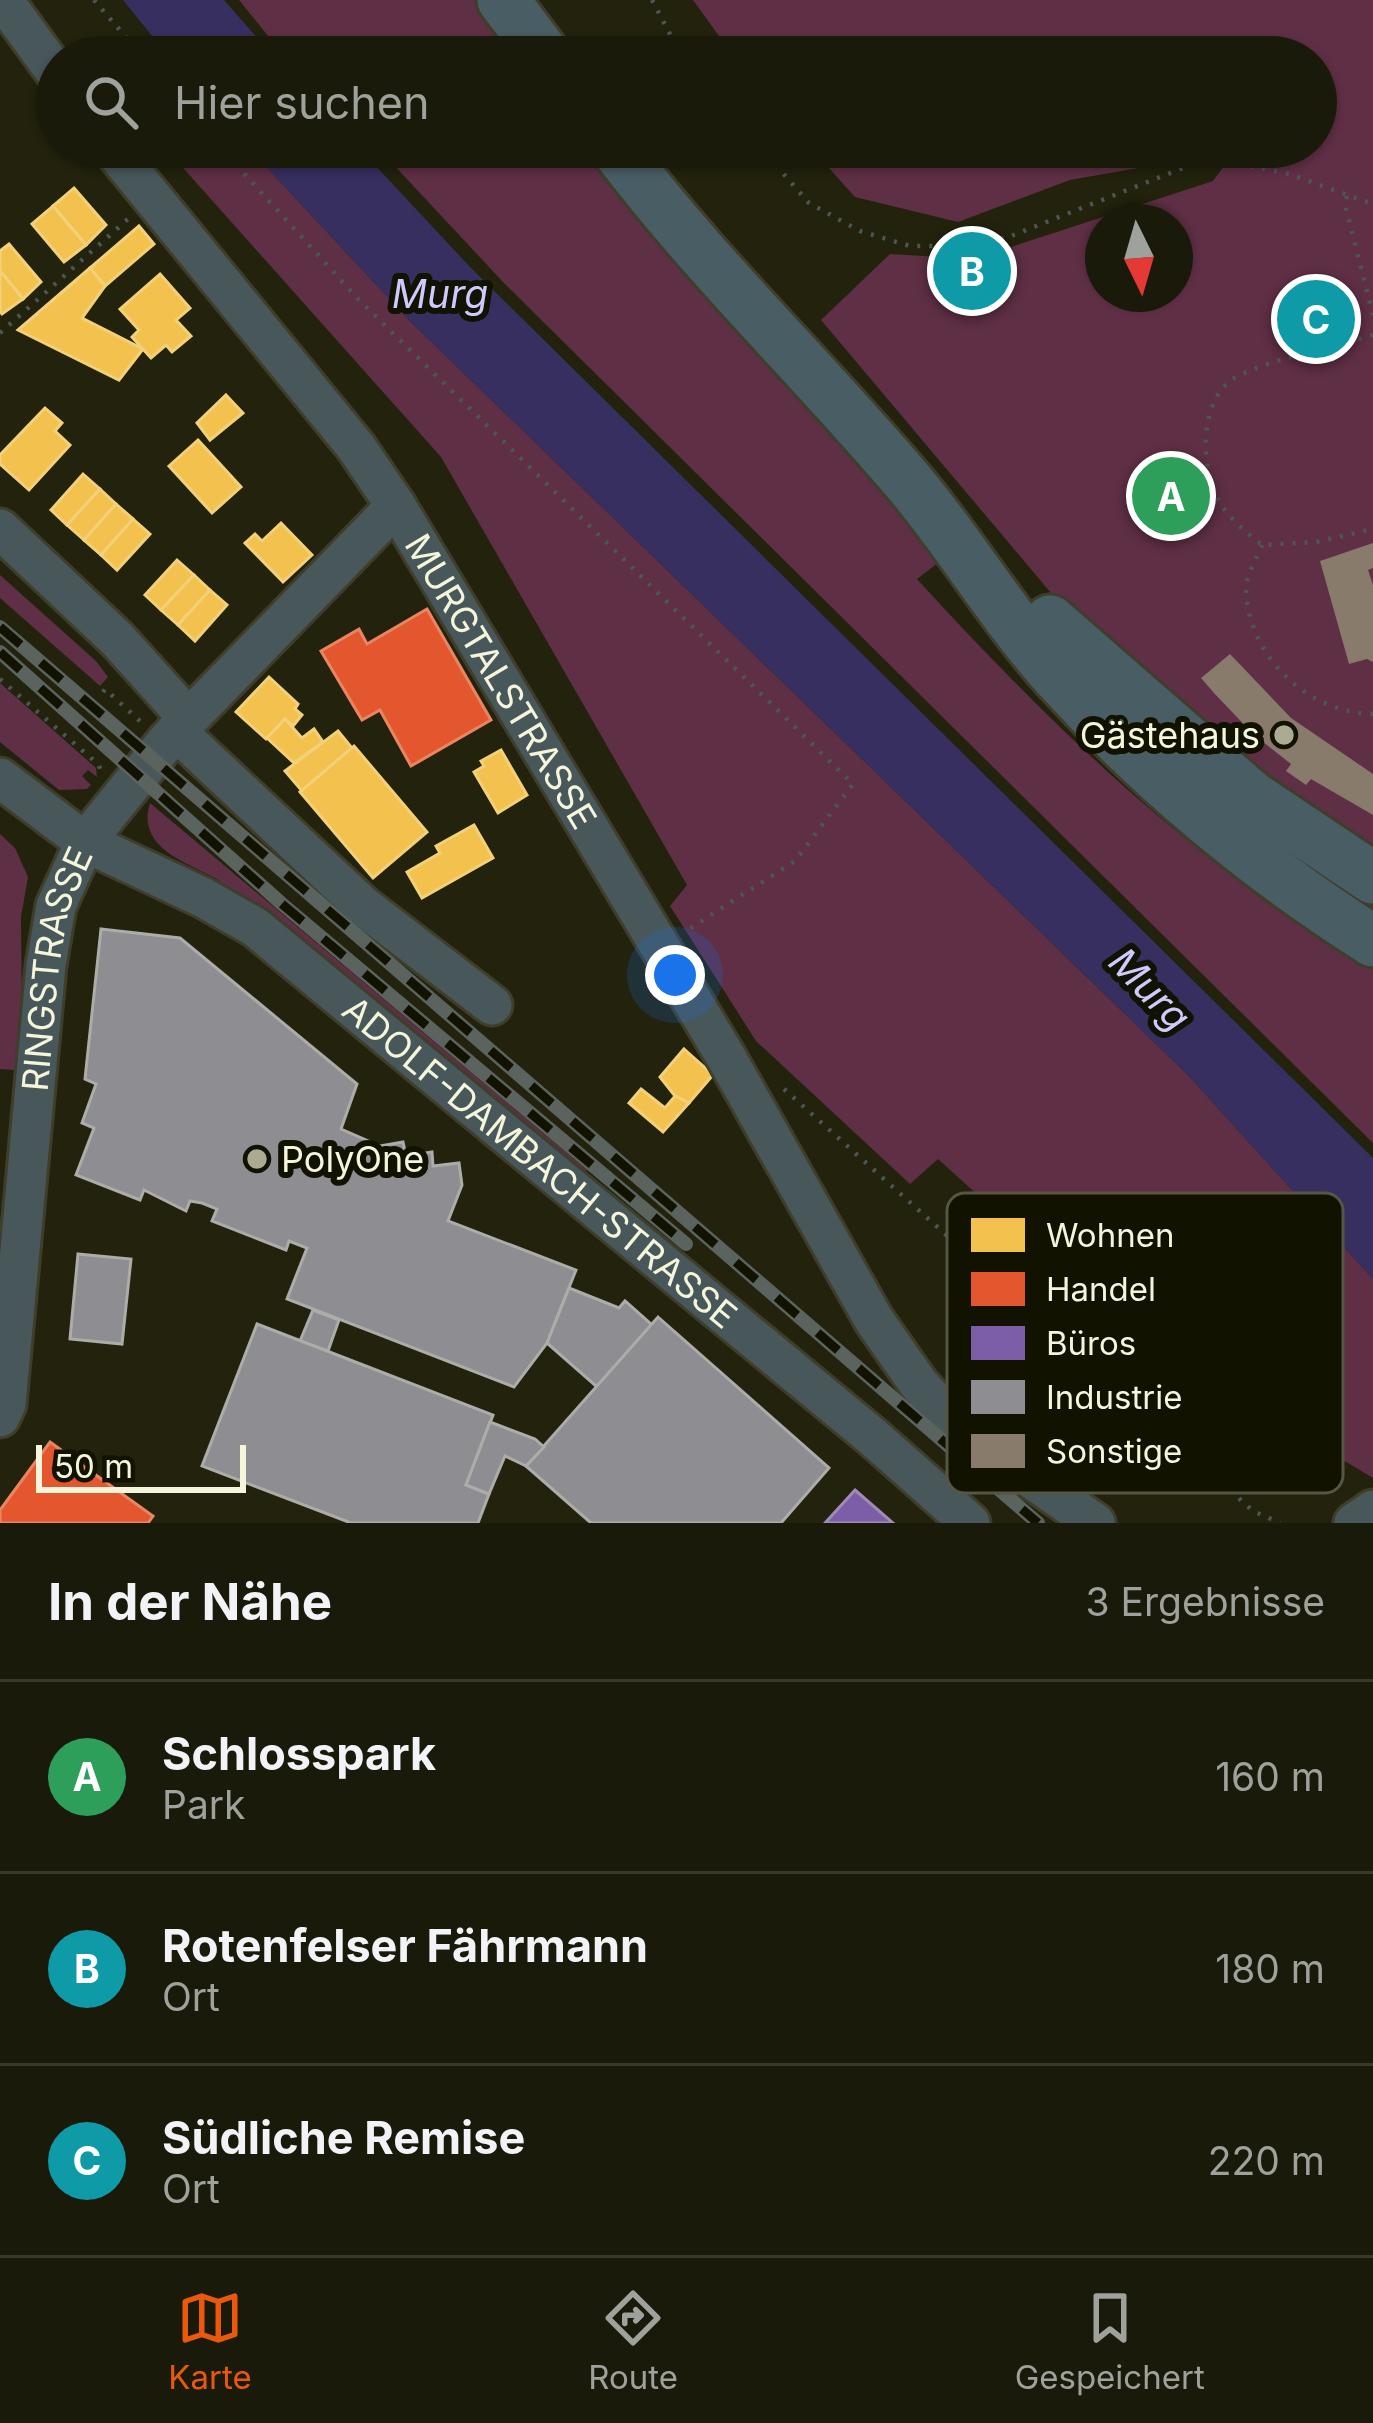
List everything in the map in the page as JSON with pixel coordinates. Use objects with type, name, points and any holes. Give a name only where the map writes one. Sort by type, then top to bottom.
[{"type":"main road","points":[[503,0],[530,36]]},
{"type":"main road","points":[[633,168],[916,491],[1056,675],[1135,757],[1233,840],[1322,909],[1373,940]]},
{"type":"main road","points":[[916,491],[1084,655],[1252,797],[1373,878]]},
{"type":"street","points":[[4,0],[36,45]]},
{"type":"street","name":"MURGTALSTRASSE","points":[[127,168],[356,447],[396,506],[726,1057],[874,1320],[947,1416]]},
{"type":"street","points":[[85,842],[171,725],[396,506]]},
{"type":"street","points":[[0,529],[118,639],[171,725],[363,906],[492,1005]]},
{"type":"street","name":"RINGSTRASSE","points":[[0,778],[85,842],[65,879],[50,935],[6,1404],[0,1417]]},
{"type":"street","name":"ADOLF-DAMBACH-STRASSE","points":[[85,842],[255,927],[856,1423],[970,1523]]},
{"type":"street","name":"MURGTALSTRASSE","points":[[1054,1493],[1095,1523]]},
{"type":"street","points":[[1354,1523],[1373,1510]]},
{"type":"path","points":[[94,0],[124,36]]},
{"type":"path","points":[[652,0],[671,36]]},
{"type":"path","points":[[239,168],[358,299],[853,784],[795,861],[704,921]]},
{"type":"path","points":[[779,168],[809,202],[860,231],[910,246],[960,246],[1006,238],[1184,168]]},
{"type":"path","points":[[1260,168],[1373,204]]},
{"type":"path","points":[[1347,196],[1373,315]]},
{"type":"path","points":[[0,333],[150,199]]},
{"type":"path","points":[[1373,335],[1235,376],[1212,404],[1204,450],[1217,498],[1262,545],[1316,542],[1373,529]]},
{"type":"path","points":[[1262,545],[1245,584],[1253,632],[1279,671],[1325,704],[1355,714],[1373,714]]},
{"type":"path","points":[[0,679],[99,765],[101,785],[120,799]]},
{"type":"path","points":[[103,692],[105,688],[171,725]]},
{"type":"path","points":[[726,1057],[776,1082],[947,1236]]},
{"type":"path","points":[[1233,1493],[1253,1511],[1280,1523]]},
{"type":"shaded area","points":[[239,0],[483,0],[509,36],[268,36]]},
{"type":"shaded area","points":[[693,0],[1373,0],[1373,861],[1261,788],[1062,606],[821,320],[890,254],[974,259],[1085,223],[1085,312],[1193,312],[1193,204],[1143,204],[1213,181],[1223,168],[1337,168],[1337,36],[719,36]]},
{"type":"shaded area","points":[[183,168],[268,168],[410,321],[1188,1075],[1295,1193],[975,1193],[938,1159],[910,1184],[756,1041],[670,906],[687,885],[441,457]]},
{"type":"shaded area","points":[[397,168],[615,168],[947,556],[917,579],[953,618],[1065,732],[1184,837],[1261,896],[1373,966],[1373,1143],[503,282]]},
{"type":"shaded area","points":[[829,168],[1138,168],[1070,180],[958,222],[855,197]]},
{"type":"shaded area","points":[[0,575],[96,661],[108,677],[100,686],[0,598]]},
{"type":"shaded area","points":[[0,683],[96,768],[97,777],[88,770],[82,776],[91,785],[87,789],[59,790],[0,742]]},
{"type":"shaded area","points":[[150,803],[587,1170],[584,1174],[217,879],[166,851],[150,831]]},
{"type":"shaded area","points":[[0,834],[15,848],[28,877],[21,917],[22,1013],[15,1070],[0,1069]]},
{"type":"shaded area","points":[[1343,1246],[1373,1279],[1373,1478],[1343,1460]]},
{"type":"water","points":[[123,0],[224,0],[256,36],[152,36]]},
{"type":"water","name":"Murg","points":[[268,168],[378,168],[472,269],[1373,1158],[1373,1279],[1343,1246],[1343,1193],[1295,1193],[1188,1075],[410,321]]},
{"type":"building: Wohnen","points":[[74,188],[106,225],[86,245],[53,206]]},
{"type":"building: Wohnen","points":[[53,206],[86,245],[64,262],[32,224]]},
{"type":"building: Wohnen","points":[[139,226],[154,244],[105,286],[90,268]]},
{"type":"building: Wohnen","points":[[9,244],[41,282],[23,299],[0,271],[0,251]]},
{"type":"building: Wohnen","points":[[90,268],[105,286],[82,318],[143,349],[119,380],[18,330]]},
{"type":"building: Wohnen","points":[[0,271],[23,299],[2,314],[0,311]]},
{"type":"building: Wohnen","points":[[160,274],[190,308],[176,320],[191,336],[172,352],[166,345],[151,358],[132,337],[139,330],[120,309]]},
{"type":"building: Wohnen","points":[[226,395],[243,413],[210,440],[197,423]]},
{"type":"building: Wohnen","points":[[45,408],[62,423],[55,431],[70,445],[29,490],[0,464],[0,455]]},
{"type":"building: Wohnen","points":[[198,440],[241,487],[212,513],[169,466]]},
{"type":"building: Wohnen","points":[[83,474],[100,489],[67,525],[51,510]]},
{"type":"building: Wohnen","points":[[100,489],[116,504],[84,540],[67,525]]},
{"type":"building: Wohnen","points":[[116,504],[133,519],[101,555],[84,540]]},
{"type":"building: Wohnen","points":[[133,519],[150,534],[117,570],[101,555]]},
{"type":"building: Wohnen","points":[[281,523],[312,555],[283,582],[245,543],[255,534],[262,541]]},
{"type":"building: Wohnen","points":[[177,560],[194,575],[161,610],[145,595]]},
{"type":"building: Wohnen","points":[[194,575],[210,590],[178,625],[161,610]]},
{"type":"building: Wohnen","points":[[210,590],[227,605],[195,641],[178,625]]},
{"type":"building: Wohnen","points":[[269,677],[298,704],[295,709],[302,715],[293,726],[285,719],[266,739],[236,712]]},
{"type":"building: Wohnen","points":[[285,719],[302,738],[314,729],[323,742],[294,763],[267,738]]},
{"type":"building: Wohnen","points":[[338,731],[352,748],[302,791],[285,771]]},
{"type":"building: Wohnen","points":[[354,746],[427,832],[373,878],[300,792]]},
{"type":"building: Wohnen","points":[[501,750],[527,795],[498,813],[474,772],[484,766],[481,761]]},
{"type":"building: Wohnen","points":[[474,825],[493,858],[422,898],[407,872],[440,853],[436,846]]},
{"type":"building: Wohnen","points":[[684,1049],[713,1075],[689,1103],[675,1096],[660,1077]]},
{"type":"building: Wohnen","points":[[641,1089],[665,1108],[675,1096],[689,1103],[663,1132],[629,1103]]},
{"type":"building: Handel","points":[[427,609],[491,720],[411,766],[380,710],[362,720],[321,651],[359,629],[367,644]]},
{"type":"building: Handel","points":[[50,1442],[153,1516],[148,1523],[0,1523],[0,1510]]},
{"type":"building: Büros","points":[[855,1490],[893,1523],[825,1523]]},
{"type":"building: Industrie","name":"PolyOne","points":[[101,929],[180,938],[357,1084],[341,1129],[380,1146],[403,1142],[406,1156],[432,1152],[433,1166],[459,1163],[462,1185],[448,1221],[576,1270],[547,1343],[514,1387],[287,1299],[307,1248],[289,1241],[286,1250],[212,1221],[217,1209],[202,1203],[190,1201],[186,1211],[144,1190],[140,1200],[76,1175],[94,1128],[82,1123],[96,1084],[85,1079]]},
{"type":"building: Industrie","points":[[78,1254],[131,1259],[122,1344],[70,1339]]},
{"type":"building: Industrie","points":[[569,1288],[619,1308],[625,1301],[652,1325],[597,1387],[547,1343]]},
{"type":"building: Industrie","points":[[313,1310],[339,1320],[328,1351],[300,1341]]},
{"type":"building: Industrie","points":[[658,1317],[829,1468],[781,1523],[591,1523],[526,1466]]},
{"type":"building: Industrie","points":[[257,1324],[493,1415],[466,1485],[489,1494],[478,1523],[351,1523],[202,1466]]},
{"type":"building: Industrie","points":[[490,1422],[544,1447],[526,1466],[505,1456],[489,1494],[466,1485]]},
{"type":"building: Sonstige","points":[[1354,296],[1360,319],[1279,342],[1272,319]]},
{"type":"building: Sonstige","points":[[1373,543],[1373,568],[1368,570],[1373,585],[1373,662],[1349,664],[1320,561]]},
{"type":"building: Sonstige","name":"Gästehaus","points":[[1230,654],[1291,718],[1373,774],[1373,815],[1311,779],[1306,785],[1286,771],[1291,764],[1253,734],[1214,693],[1201,678]]},
{"type":"railway","points":[[0,627],[947,1444]]},
{"type":"railway","points":[[0,652],[282,904],[686,1244]]},
{"type":"railway","points":[[1003,1493],[1038,1523]]},
{"type":"place","name":"Rotenfelser Fährmann","points":[[972,271]]},
{"type":"place","name":"Südliche Remise","points":[[1316,319]]},
{"type":"place","name":"Schlosspark","points":[[1171,496]]},
{"type":"place","name":"Gästehaus","points":[[1284,735]]},
{"type":"place","name":"PolyOne","points":[[257,1159]]}]
